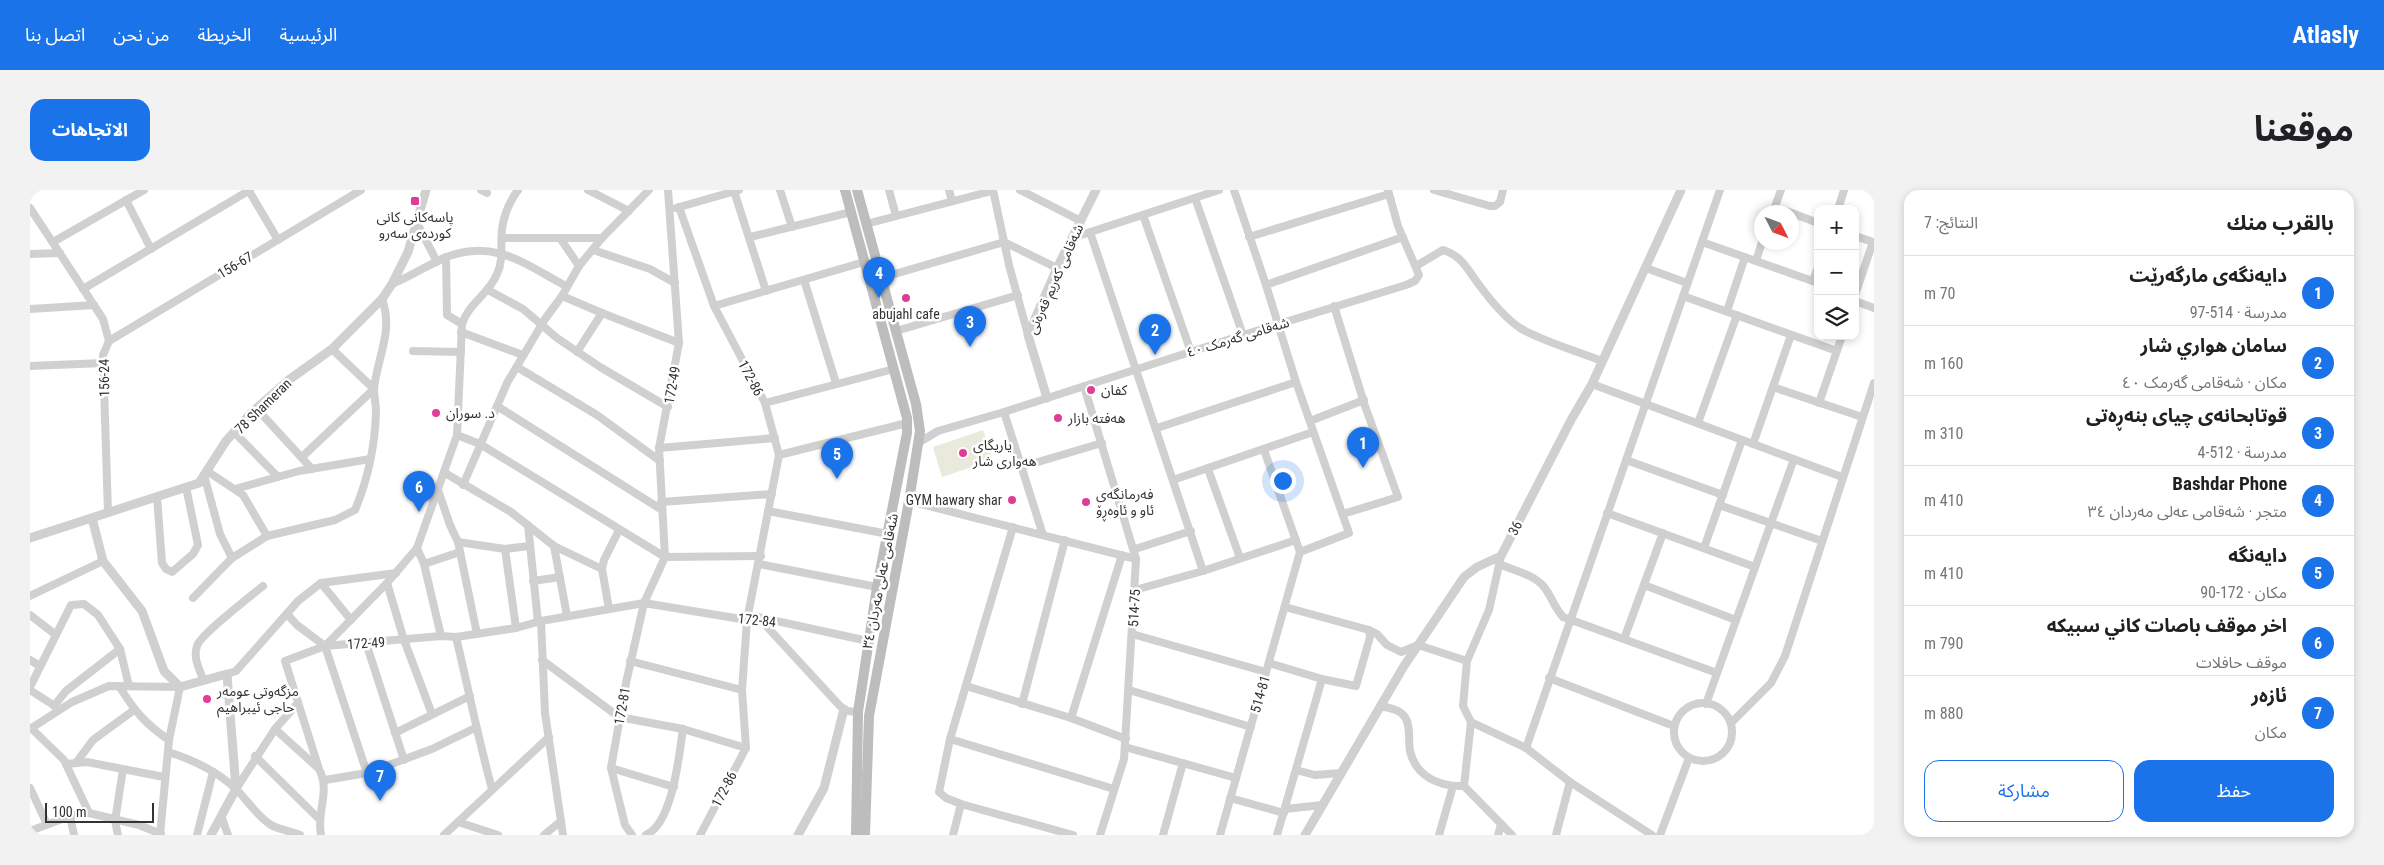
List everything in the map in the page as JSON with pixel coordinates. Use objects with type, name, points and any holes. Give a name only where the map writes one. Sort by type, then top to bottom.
[{"type":"main road","name":"شەقامی عەلی مەردان ٣٤","points":[[845,190],[907,423],[907,432],[868,641],[858,712],[856,835]]},
{"type":"main road","name":"شەقامی عەلی مەردان ٣٤","points":[[857,190],[916,404],[920,431],[910,501],[869,716],[865,835]]},
{"type":"main road","points":[[888,531],[903,531]]},
{"type":"main road","points":[[885,549],[899,551]]},
{"type":"street","points":[[53,242],[144,190]]},
{"type":"street","points":[[84,289],[250,190],[278,240]]},
{"type":"street","name":"156-67","points":[[109,341],[361,190]]},
{"type":"street","name":"78 Shameran","points":[[30,538],[199,483],[234,432],[290,379],[332,349],[382,299],[408,252],[426,190]]},
{"type":"street","points":[[322,835],[320,820],[325,780],[319,769],[285,661],[325,646],[387,583],[416,548],[445,473],[457,435],[462,352],[461,328],[465,315],[488,290],[501,264],[502,231],[505,212],[518,190]]},
{"type":"street","points":[[588,190],[629,211]]},
{"type":"street","points":[[463,485],[497,406],[523,354],[562,296],[579,266],[602,238],[649,190]]},
{"type":"street","name":"172-49","points":[[665,557],[659,448],[679,343],[668,190]]},
{"type":"street","points":[[780,190],[792,227]]},
{"type":"street","points":[[889,190],[896,216]]},
{"type":"street","points":[[949,190],[952,201]]},
{"type":"street","points":[[1020,190],[1081,221]]},
{"type":"street","name":"شەقامی کەریم قەرەنی","points":[[1047,398],[1028,335],[1057,268],[1096,190]]},
{"type":"street","points":[[1072,238],[1218,190]]},
{"type":"street","points":[[1234,190],[1296,382],[1349,533],[1300,552],[1264,450]]},
{"type":"street","points":[[1434,190],[1490,206],[1495,206],[1500,202],[1503,190]]},
{"type":"street","name":"36","points":[[1500,560],[1571,420],[1592,384],[1681,190]]},
{"type":"street","points":[[1526,748],[1569,619],[1720,190]]},
{"type":"street","points":[[1776,205],[1781,190]]},
{"type":"street","points":[[1839,205],[1844,190]]},
{"type":"street","points":[[670,210],[736,191],[766,291]]},
{"type":"street","points":[[866,224],[992,191],[1028,335]]},
{"type":"street","points":[[1249,237],[1388,192],[1403,237],[1416,266],[1443,250],[1453,253],[1461,259],[1479,286],[1506,316],[1521,328],[1602,361]]},
{"type":"street","points":[[1195,198],[1243,335]]},
{"type":"street","points":[[126,200],[151,249]]},
{"type":"street","name":"172-86","points":[[679,207],[714,306],[765,403],[779,455],[747,620],[742,690],[746,748],[700,835]]},
{"type":"street","name":"156-24","points":[[30,208],[103,319],[109,341],[103,355],[108,513]]},
{"type":"street","points":[[750,237],[851,212]]},
{"type":"street","points":[[1143,215],[1191,352]]},
{"type":"street","points":[[1799,216],[1814,222]]},
{"type":"street","points":[[416,221],[437,262]]},
{"type":"street","points":[[1090,232],[1157,428],[1203,571]]},
{"type":"street","points":[[1266,285],[1403,237]]},
{"type":"street","points":[[1859,237],[1873,242],[1859,283]]},
{"type":"street","points":[[503,238],[602,238]]},
{"type":"street","points":[[560,238],[579,266]]},
{"type":"street","points":[[881,278],[1004,242],[1057,268]]},
{"type":"street","points":[[1702,242],[1814,282]]},
{"type":"street","points":[[392,284],[446,257],[466,251],[484,250],[501,253],[566,286]]},
{"type":"street","points":[[593,250],[650,269],[675,284]]},
{"type":"street","points":[[1756,261],[1759,250]]},
{"type":"street","points":[[30,254],[60,253]]},
{"type":"street","points":[[446,257],[447,315],[461,328],[523,354]]},
{"type":"street","points":[[1727,311],[1745,257]]},
{"type":"street","points":[[714,306],[864,262]]},
{"type":"street","name":"شەقامی گەرمک ٤٠","points":[[918,443],[938,431],[1004,412],[1334,306],[1406,286],[1415,281],[1419,274],[1416,266]]},
{"type":"street","points":[[1646,268],[1687,283]]},
{"type":"street","points":[[804,280],[836,383]]},
{"type":"street","points":[[488,290],[523,309],[577,352],[668,407]]},
{"type":"street","points":[[562,296],[679,343]]},
{"type":"street","points":[[896,331],[1018,296]]},
{"type":"street","points":[[1683,296],[1837,351]]},
{"type":"street","points":[[193,598],[232,558],[267,536],[335,520],[355,510],[362,492],[370,459],[376,412],[374,389],[384,348],[388,313],[382,299]]},
{"type":"street","points":[[1859,302],[1874,308]]},
{"type":"street","points":[[30,308],[94,305]]},
{"type":"street","points":[[1334,306],[1398,497],[1343,514]]},
{"type":"street","points":[[577,352],[602,313]]},
{"type":"street","points":[[1698,424],[1737,315]]},
{"type":"street","points":[[1753,444],[1791,335]]},
{"type":"street","points":[[1820,403],[1841,340]]},
{"type":"street","points":[[332,349],[374,389]]},
{"type":"street","points":[[413,352],[462,352]]},
{"type":"street","points":[[30,366],[103,363]]},
{"type":"street","points":[[517,367],[597,415],[660,460]]},
{"type":"street","points":[[765,403],[894,369]]},
{"type":"street","points":[[1157,428],[1296,382]]},
{"type":"street","points":[[1731,723],[1771,683],[1785,656],[1874,383]]},
{"type":"street","points":[[1592,384],[1842,477]]},
{"type":"street","name":"514-75","points":[[1084,386],[1135,549],[1136,558],[1125,743],[1100,835]]},
{"type":"street","points":[[1773,387],[1862,417]]},
{"type":"street","points":[[302,457],[374,389]]},
{"type":"street","points":[[1310,421],[1364,400]]},
{"type":"street","points":[[497,406],[662,506],[772,494]]},
{"type":"street","points":[[257,409],[312,469]]},
{"type":"street","points":[[1004,412],[1043,535]]},
{"type":"street","points":[[779,455],[907,423]]},
{"type":"street","name":"شەقامی گەرمک ٤٠","points":[[920,431],[938,431]]},
{"type":"street","points":[[234,432],[278,477]]},
{"type":"street","points":[[1173,480],[1313,432]]},
{"type":"street","points":[[457,435],[480,444],[665,557],[760,560],[877,588]]},
{"type":"street","points":[[659,448],[775,438]]},
{"type":"street","points":[[1704,548],[1742,440]]},
{"type":"street","points":[[1021,468],[1102,443]]},
{"type":"street","points":[[235,489],[312,469],[370,459]]},
{"type":"street","points":[[1706,704],[1794,459]]},
{"type":"street","points":[[1626,460],[1723,495]]},
{"type":"street","points":[[1208,469],[1240,558]]},
{"type":"street","points":[[205,473],[243,495],[267,536]]},
{"type":"street","points":[[205,473],[220,534],[232,558]]},
{"type":"street","points":[[445,473],[511,512],[554,546],[602,570]]},
{"type":"street","points":[[157,497],[162,563],[166,569],[172,572],[193,554],[198,545],[186,487]]},
{"type":"street","points":[[438,490],[458,542],[477,634]]},
{"type":"street","points":[[910,501],[1136,558]]},
{"type":"street","points":[[1719,505],[1822,541]]},
{"type":"street","points":[[768,511],[888,531]]},
{"type":"street","points":[[1607,513],[1755,567]]},
{"type":"street","points":[[92,518],[103,561],[142,612],[164,671],[180,687]]},
{"type":"street","points":[[528,525],[549,737],[563,835]]},
{"type":"street","points":[[1013,527],[950,739],[939,792],[946,798],[961,804],[1073,835]]},
{"type":"street","points":[[609,609],[602,570],[604,560],[619,530]]},
{"type":"street","points":[[1135,549],[1191,531]]},
{"type":"street","points":[[1624,639],[1663,533]]},
{"type":"street","points":[[1022,704],[1065,540]]},
{"type":"street","points":[[1135,590],[1203,571],[1296,540]]},
{"type":"street","points":[[458,542],[505,549],[529,546]]},
{"type":"street","points":[[554,546],[567,616]]},
{"type":"street","points":[[416,548],[424,564],[441,636]]},
{"type":"street","points":[[505,549],[516,628]]},
{"type":"street","points":[[424,564],[460,552]]},
{"type":"street","name":"514-81","points":[[1220,835],[1300,552]]},
{"type":"street","points":[[1071,718],[1122,555]]},
{"type":"street","name":"172-81","points":[[632,835],[625,825],[611,768],[630,661],[644,603],[654,577],[665,557]]},
{"type":"street","points":[[1500,560],[1489,610],[1467,660],[1463,706],[1472,722],[1526,748],[1570,782],[1652,835]]},
{"type":"street","points":[[1304,835],[1418,645],[1464,577],[1477,567],[1500,560],[1538,581],[1545,587],[1554,607],[1563,616],[1717,673]]},
{"type":"street","points":[[30,596],[103,561]]},
{"type":"street","points":[[89,813],[66,764],[30,729],[57,708],[109,686],[180,687],[236,671],[298,601],[321,583],[396,573]]},
{"type":"street","points":[[533,581],[560,577]]},
{"type":"street","points":[[321,583],[351,620]]},
{"type":"street","points":[[387,583],[404,640],[432,714]]},
{"type":"street","points":[[1644,585],[1736,620]]},
{"type":"street","points":[[203,680],[195,659],[197,645],[212,628],[263,586]]},
{"type":"street","name":"172-49","points":[[325,646],[366,644],[441,636],[456,637],[516,628],[539,621],[644,603]]},
{"type":"street","name":"172-84","points":[[644,603],[747,620],[758,617],[868,641]]},
{"type":"street","points":[[57,708],[30,688],[71,605],[84,604],[98,615],[120,649],[129,686]]},
{"type":"street","points":[[1285,607],[1369,630],[1377,634],[1386,645],[1401,652],[1418,645],[1467,660]]},
{"type":"street","points":[[287,614],[297,625],[325,646],[367,773]]},
{"type":"street","points":[[30,615],[56,635]]},
{"type":"street","points":[[758,617],[844,709],[858,712]]},
{"type":"street","points":[[1269,662],[1322,679],[1356,686],[1370,637],[1369,630]]},
{"type":"street","points":[[1132,634],[1266,672]]},
{"type":"street","points":[[456,637],[476,728],[492,788]]},
{"type":"street","points":[[366,644],[404,760]]},
{"type":"street","points":[[57,708],[66,691],[120,649]]},
{"type":"street","points":[[30,660],[40,666]]},
{"type":"street","points":[[542,660],[620,716],[683,729],[746,748]]},
{"type":"street","points":[[630,661],[742,690]]},
{"type":"street","points":[[227,674],[236,789]]},
{"type":"street","points":[[1549,678],[1674,726]]},
{"type":"street","points":[[1278,835],[1322,679]]},
{"type":"street","points":[[119,686],[134,710],[150,727],[169,740]]},
{"type":"street","points":[[966,686],[1071,718],[1125,743],[1183,763],[1236,778]]},
{"type":"street","points":[[30,831],[70,816],[89,813],[115,821],[139,825],[161,834],[164,777],[169,740],[180,687]]},
{"type":"street","points":[[1129,690],[1251,727]]},
{"type":"street","points":[[395,733],[470,696]]},
{"type":"street","points":[[211,835],[255,756],[275,729],[298,704]]},
{"type":"street","points":[[1706,704],[1719,708],[1731,723],[1732,733],[1730,743],[1725,751],[1717,758],[1708,761],[1689,758],[1676,744],[1674,726],[1684,710],[1692,705],[1706,704]]},
{"type":"street","points":[[1380,706],[1397,710],[1404,716],[1408,723],[1410,752],[1415,764],[1425,776],[1438,784],[1464,786],[1512,835]]},
{"type":"street","points":[[798,835],[824,788],[844,709]]},
{"type":"street","points":[[76,763],[93,740],[134,710]]},
{"type":"street","points":[[1464,786],[1472,722]]},
{"type":"street","points":[[325,780],[367,773],[432,749],[476,728]]},
{"type":"street","points":[[275,729],[319,769]]},
{"type":"street","points":[[648,834],[660,821],[674,787],[683,729]]},
{"type":"street","points":[[444,835],[492,788],[549,737]]},
{"type":"street","points":[[950,739],[1114,789]]},
{"type":"street","points":[[168,752],[183,756],[212,772],[236,789],[272,826],[286,828],[300,835]]},
{"type":"street","points":[[255,756],[320,820]]},
{"type":"street","points":[[1660,835],[1689,758]]},
{"type":"street","points":[[66,764],[87,762],[164,777]]},
{"type":"street","points":[[1164,835],[1183,763]]},
{"type":"street","points":[[611,768],[674,787]]},
{"type":"street","points":[[118,835],[115,821],[123,769]]},
{"type":"street","points":[[1296,770],[1315,775],[1341,773]]},
{"type":"street","points":[[196,835],[212,772]]},
{"type":"street","points":[[1556,835],[1570,782]]},
{"type":"street","points":[[1439,835],[1454,786]]},
{"type":"street","points":[[30,788],[47,824]]},
{"type":"street","points":[[1230,798],[1284,811],[1322,805]]},
{"type":"street","points":[[953,835],[961,804]]},
{"type":"street","points":[[70,816],[74,835]]},
{"type":"street","points":[[222,818],[228,835]]},
{"type":"street","points":[[544,835],[561,821]]},
{"type":"street","points":[[458,822],[498,835]]},
{"type":"street","points":[[1498,835],[1501,824]]},
{"type":"street","points":[[272,826],[273,835]]},
{"type":"shaded area","name":"یاریگای هەواری شار","points":[[983,430],[993,460],[942,477],[933,447]]},
{"type":"place","name":"پاسەکانی کانی کوردەی سەرو","points":[[415,201]]},
{"type":"place","name":"Bashdar Phone","points":[[879,298]]},
{"type":"place","name":"abujahl cafe","points":[[906,298]]},
{"type":"place","name":"قوتابحانەی چیای بنەڕەتی","points":[[970,347]]},
{"type":"place","name":"سامان هواري شار","points":[[1155,355]]},
{"type":"place","name":"كفان","points":[[1091,390]]},
{"type":"place","name":"د. سوران","points":[[436,413]]},
{"type":"place","name":"هەفتە بازار","points":[[1058,418]]},
{"type":"place","name":"یاریگای هەواری شار","points":[[963,453]]},
{"type":"place","name":"دایەنگەی مارگەرێت","points":[[1363,468]]},
{"type":"place","name":"دایەنگە","points":[[837,479]]},
{"type":"place","name":"GYM hawary shar","points":[[1012,500]]},
{"type":"place","name":"فەرمانگەی ئاو و ئاوەڕۆ","points":[[1086,502]]},
{"type":"place","name":"اخر موقف باصات كاني سبيكه","points":[[419,512]]},
{"type":"place","name":"مزگەوتی عومەر حاجی ئیبراهیم","points":[[207,699]]},
{"type":"place","name":"ئازەر","points":[[380,801]]}]
